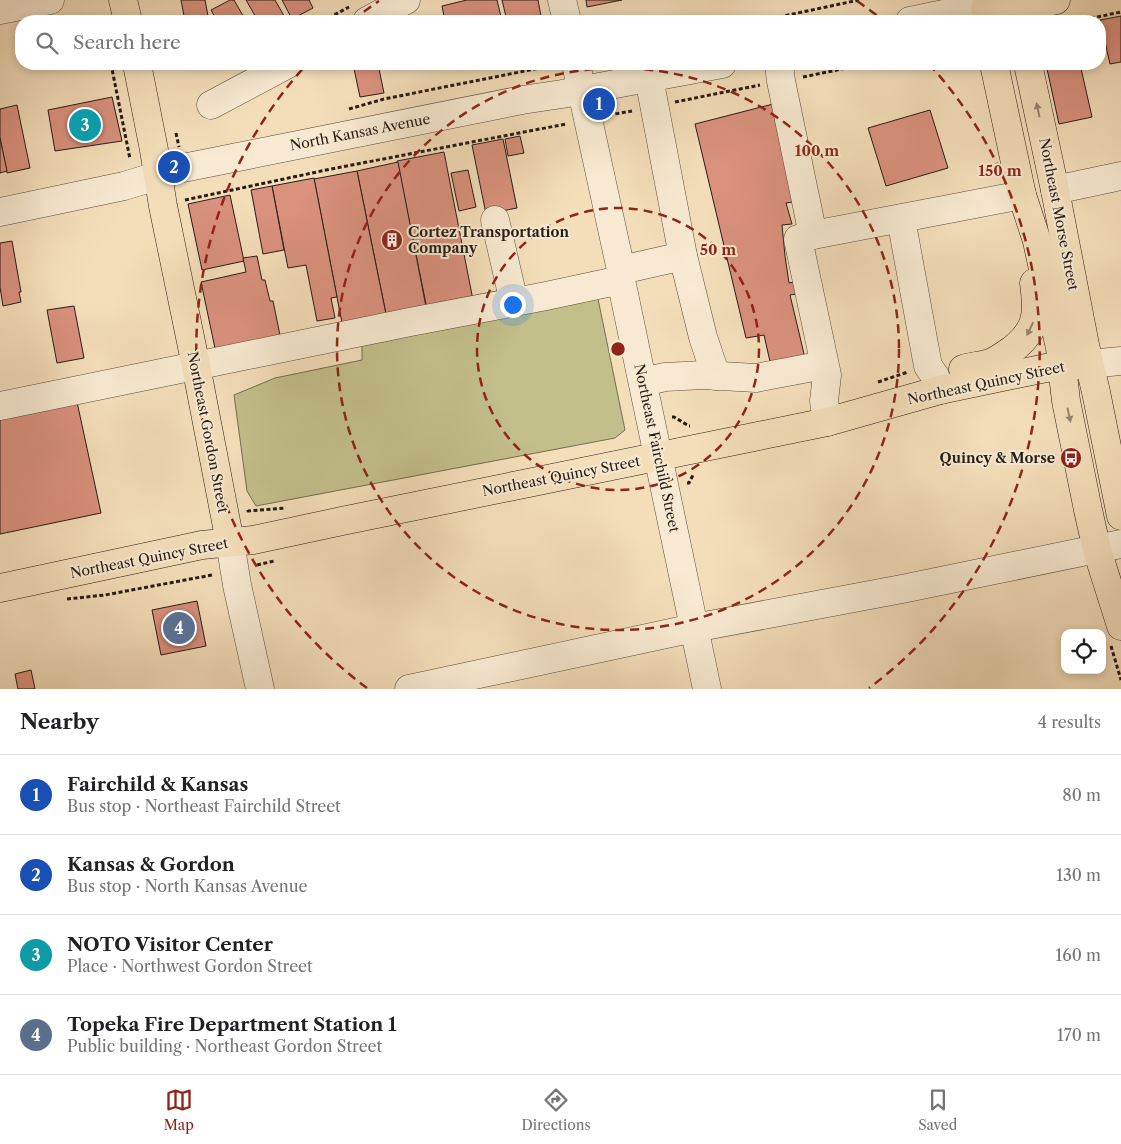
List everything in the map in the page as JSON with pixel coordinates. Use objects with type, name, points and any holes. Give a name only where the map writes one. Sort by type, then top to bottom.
[{"type":"main road","points":[[122,0],[126,15]]},
{"type":"main road","points":[[985,10],[1018,9],[1056,0]]},
{"type":"main road","name":"Northeast Gordon Street","points":[[138,70],[159,175],[163,206],[230,542]]},
{"type":"main road","name":"Northeast Morse Street","points":[[995,70],[1022,195],[1037,241],[1060,348],[1066,401],[1088,510],[1109,547],[1121,626]]},
{"type":"main road","name":"Northeast Morse Street","points":[[1029,70],[1121,516]]},
{"type":"main road","points":[[934,377],[989,363],[1006,354],[1027,337],[1034,322],[1036,303],[1022,195]]},
{"type":"main road","name":"Northeast Quincy Street","points":[[0,588],[202,545],[253,540],[342,520],[827,422],[864,412],[913,381],[934,377],[1089,364]]},
{"type":"street","points":[[0,10],[50,0]]},
{"type":"street","points":[[360,13],[406,0]]},
{"type":"street","points":[[562,0],[566,15]]},
{"type":"street","points":[[939,15],[985,10]]},
{"type":"street","points":[[211,105],[277,70]]},
{"type":"street","name":"Northeast Fairchild Street","points":[[570,70],[582,90],[707,689]]},
{"type":"street","name":"North Kansas Avenue","points":[[0,212],[124,186],[183,168],[522,100],[691,70]]},
{"type":"street","points":[[780,72],[813,236]]},
{"type":"street","points":[[649,78],[683,256],[703,337],[716,376]]},
{"type":"street","points":[[1055,190],[1121,176]]},
{"type":"street","points":[[827,422],[824,401],[827,375],[798,239],[1022,195]]},
{"type":"street","points":[[900,219],[934,377]]},
{"type":"street","points":[[495,220],[514,302]]},
{"type":"street","points":[[0,406],[514,302],[621,275],[683,256]]},
{"type":"street","name":"Northeast Quincy Street","points":[[1089,364],[1121,361]]},
{"type":"street","points":[[642,382],[665,377],[702,375],[756,378],[824,365]]},
{"type":"street","name":"Northeast Gordon Street","points":[[230,542],[237,585],[260,689]]},
{"type":"street","points":[[409,689],[694,628],[902,589],[1109,547]]},
{"type":"path","points":[[788,15],[859,0]]},
{"type":"path","points":[[1106,15],[1121,12]]},
{"type":"path","points":[[112,70],[130,159]]},
{"type":"path","points":[[346,110],[384,99],[535,70]]},
{"type":"path","points":[[185,200],[331,169],[588,121],[655,106],[780,72],[802,70]]},
{"type":"path","points":[[872,384],[896,375],[934,377]]},
{"type":"path","points":[[651,421],[674,417],[689,426],[698,425]]},
{"type":"path","points":[[60,601],[105,595],[212,575]]},
{"type":"shaded area","points":[[597,294],[625,430],[615,438],[256,506],[247,491],[234,395],[275,378],[362,360],[362,339]]},
{"type":"building","points":[[181,0],[205,0],[208,15],[184,15]]},
{"type":"building","points":[[230,0],[234,0],[243,15],[214,15],[211,10]]},
{"type":"building","points":[[246,0],[275,0],[284,15],[255,15]]},
{"type":"building","points":[[282,0],[309,0],[313,8],[300,15],[290,15]]},
{"type":"building","points":[[467,0],[497,0],[501,15],[444,15],[442,6]]},
{"type":"building","points":[[502,0],[538,0],[541,15],[506,15]]},
{"type":"building","points":[[586,0],[622,0],[587,7]]},
{"type":"building","points":[[1121,16],[1121,62],[1110,64],[1106,46],[1106,19]]},
{"type":"building","points":[[354,70],[379,70],[384,93],[360,97]]},
{"type":"building","points":[[1047,70],[1081,70],[1092,117],[1059,124]]},
{"type":"building","points":[[112,97],[122,141],[55,151],[48,110]]},
{"type":"building","points":[[781,102],[800,201],[786,203],[792,224],[782,225],[789,283],[794,282],[797,294],[790,295],[805,358],[771,366],[764,335],[746,338],[695,124]]},
{"type":"building","points":[[17,105],[30,168],[7,173],[0,138],[0,109]]},
{"type":"building","points":[[930,110],[948,168],[886,186],[868,128]]},
{"type":"building","points":[[520,136],[524,153],[508,156],[505,139]]},
{"type":"building","points":[[0,138],[7,171],[0,173]]},
{"type":"building","points":[[503,139],[517,208],[486,214],[472,145]]},
{"type":"building","points":[[444,152],[473,300],[427,309],[397,161]]},
{"type":"building","name":"Cortez Transportation Company","points":[[398,162],[427,312],[387,319],[357,171]]},
{"type":"building","points":[[468,170],[476,207],[459,211],[451,173]]},
{"type":"building","points":[[357,171],[387,319],[343,328],[314,179]]},
{"type":"building","points":[[314,178],[337,297],[331,298],[335,318],[317,321],[306,265],[288,268],[272,186]]},
{"type":"building","points":[[272,186],[284,250],[263,254],[251,190]]},
{"type":"building","points":[[230,195],[244,261],[202,270],[188,204]]},
{"type":"building","points":[[12,241],[21,302],[3,306],[0,287],[0,243]]},
{"type":"building","points":[[257,256],[262,280],[265,280],[270,301],[273,301],[281,340],[216,353],[201,282],[246,272],[243,258]]},
{"type":"building","points":[[74,306],[84,358],[57,363],[47,310]]},
{"type":"building","points":[[77,402],[101,513],[0,534],[0,418]]},
{"type":"building","points":[[197,601],[206,646],[161,655],[152,610]]},
{"type":"building","points":[[31,670],[35,689],[18,689],[15,674]]},
{"type":"place","name":"Fairchild & Kansas","points":[[599,104]]},
{"type":"place","name":"NOTO Visitor Center","points":[[85,125]]},
{"type":"place","name":"Kansas & Gordon","points":[[174,167]]},
{"type":"place","name":"Cortez Transportation Company","points":[[392,240]]},
{"type":"place","name":"Quincy & Morse","points":[[1071,458]]},
{"type":"place","name":"Topeka Fire Department Station 1","points":[[179,628]]}]
